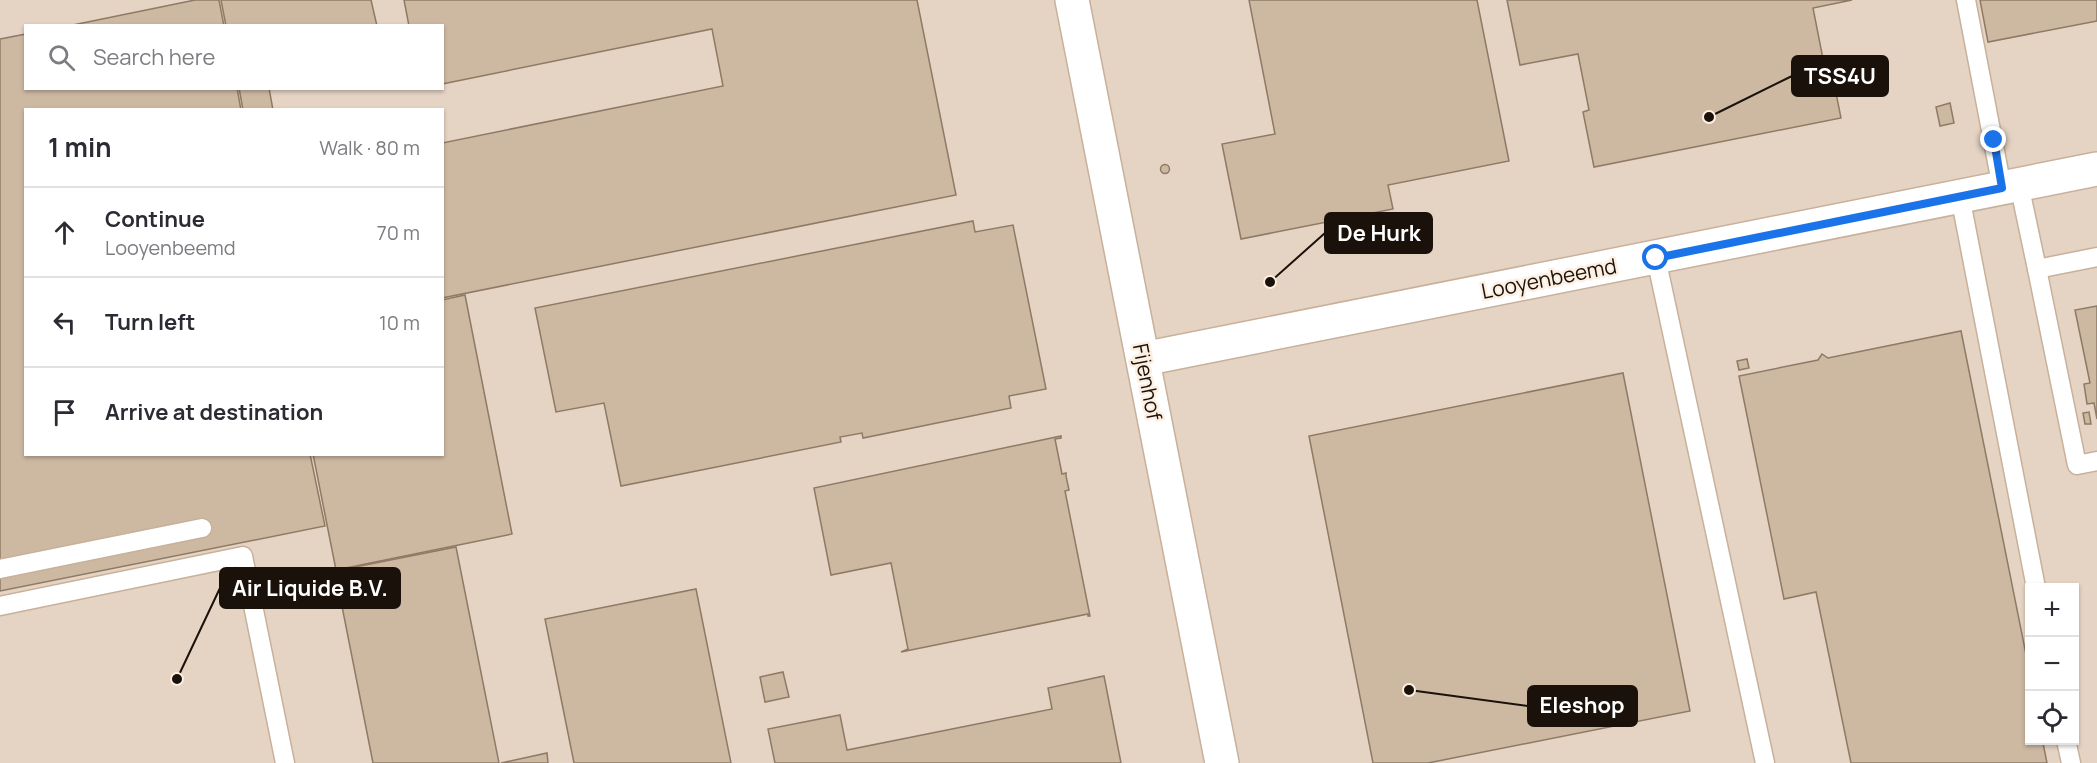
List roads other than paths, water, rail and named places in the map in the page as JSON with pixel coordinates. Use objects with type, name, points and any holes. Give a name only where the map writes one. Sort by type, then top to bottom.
[{"type":"street","name":"Fijenhof","points":[[1072,0],[1222,763]]},
{"type":"street","name":"Looyenbeemd","points":[[1143,358],[2097,169]]},
{"type":"lane","points":[[1966,0],[2011,186],[2037,269],[2077,465],[2097,461]]},
{"type":"lane","points":[[1960,196],[2035,583]]},
{"type":"lane","points":[[2037,269],[2097,257]]},
{"type":"lane","points":[[1656,258],[1765,763]]},
{"type":"lane","points":[[0,569],[202,528]]},
{"type":"lane","points":[[0,606],[243,556],[285,763]]},
{"type":"lane","points":[[2067,745],[2071,763]]},
{"type":"place","name":"TSS4U","points":[[1709,117]]},
{"type":"place","name":"De Hurk","points":[[1270,282]]},
{"type":"place","name":"Air Liquide B.V.","points":[[177,679]]},
{"type":"place","name":"Eleshop","points":[[1409,690]]}]
